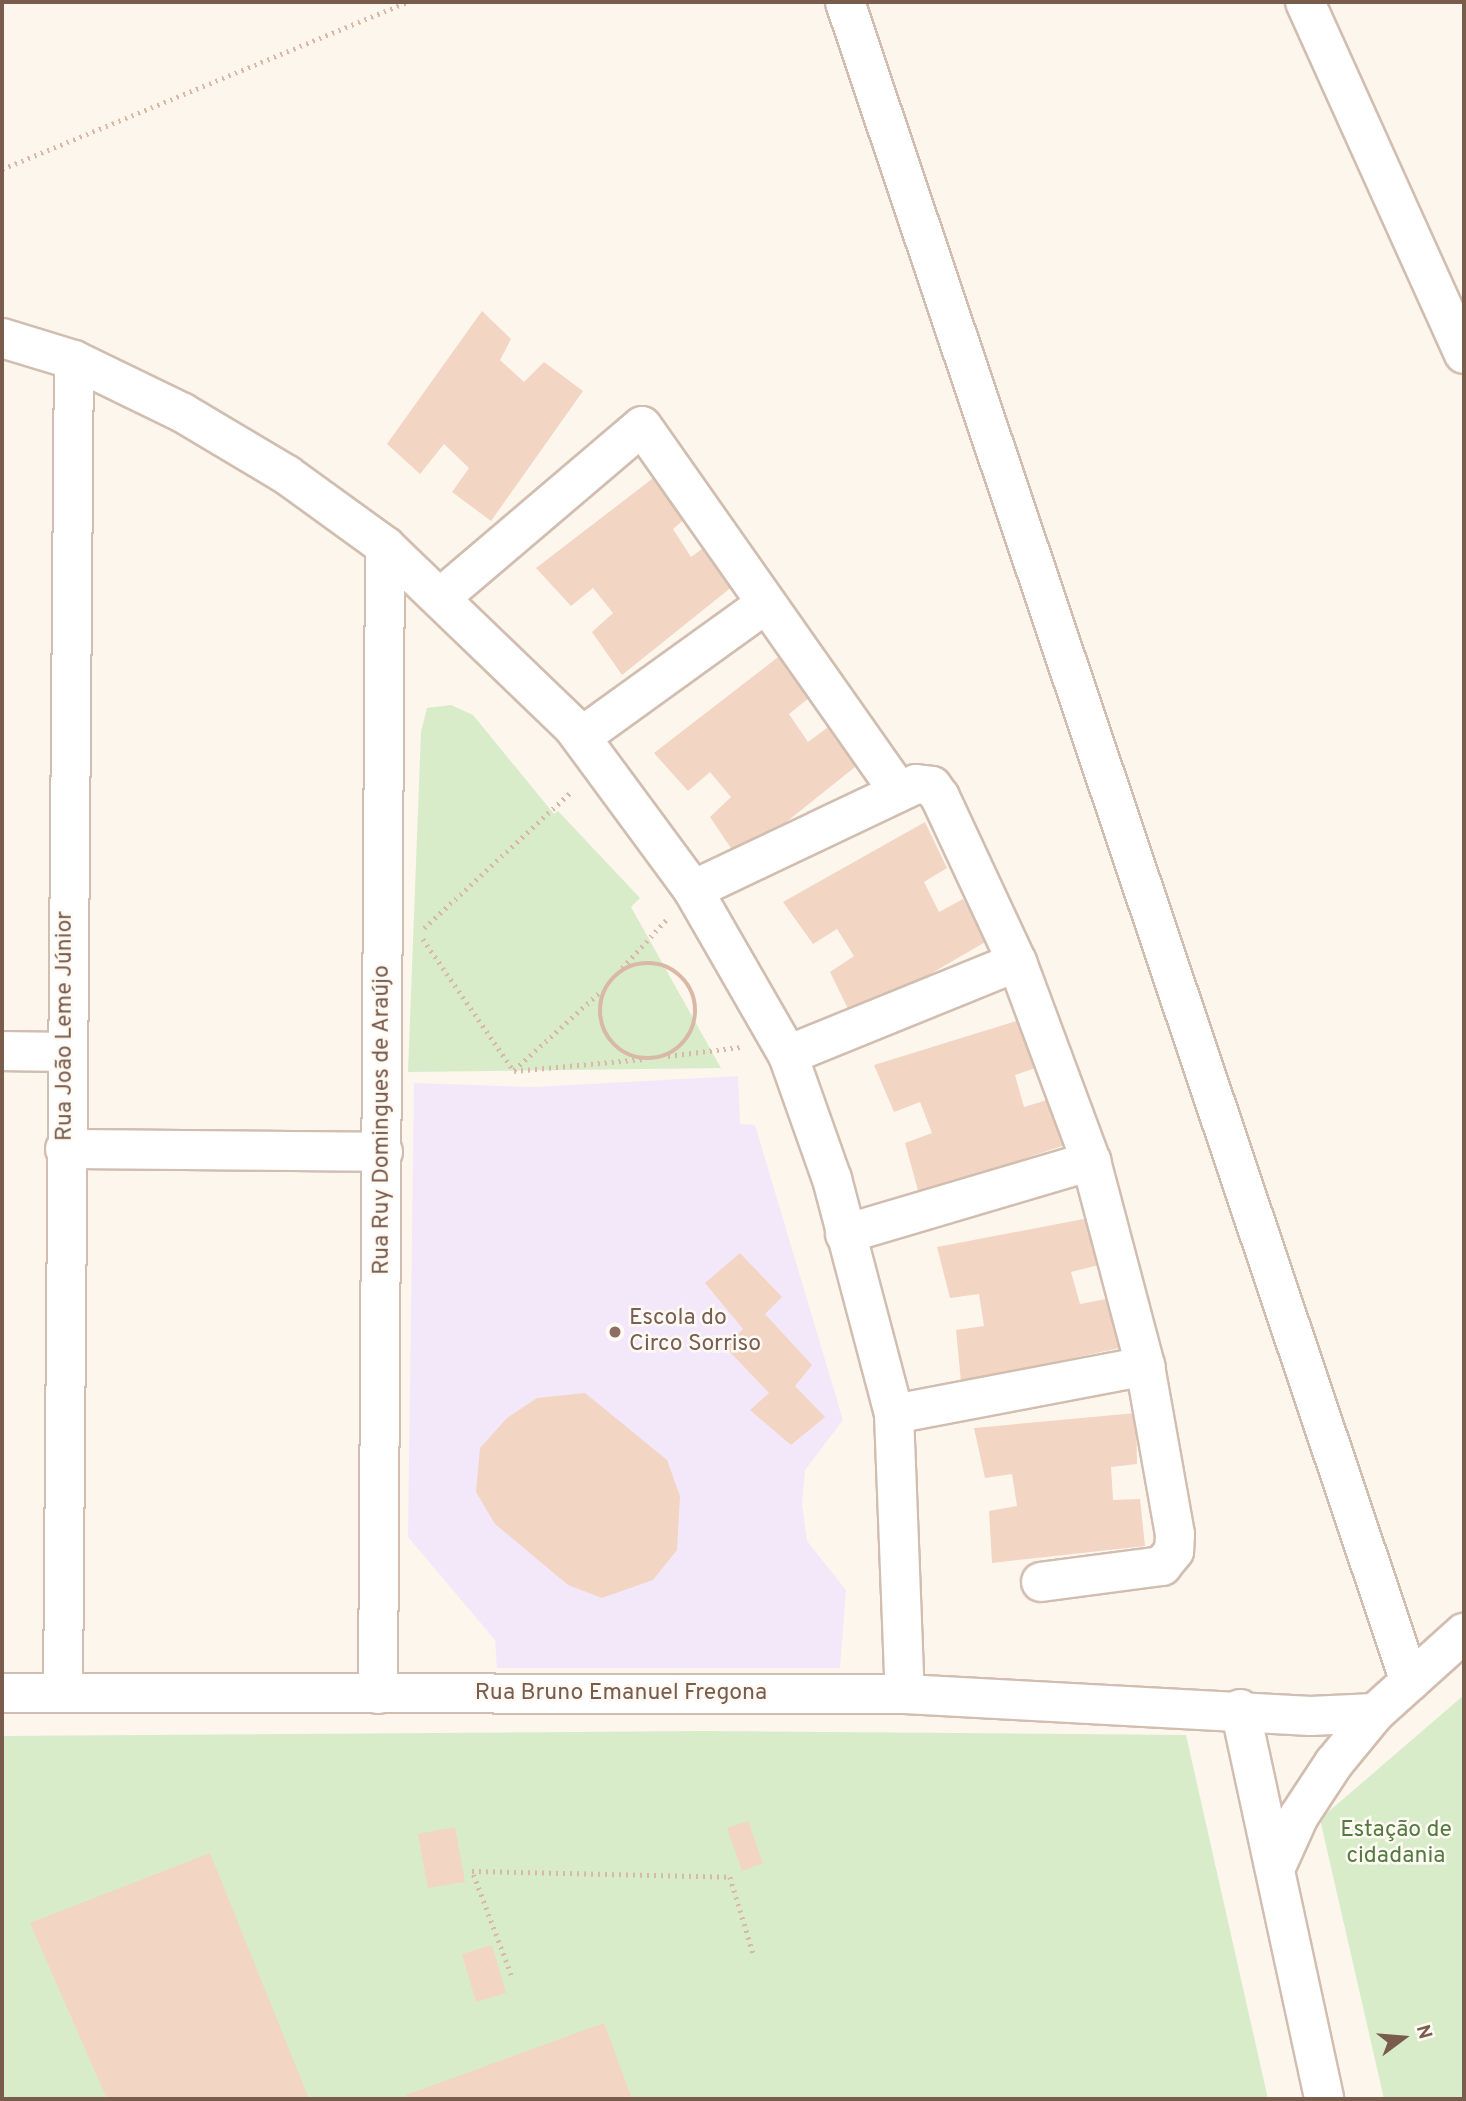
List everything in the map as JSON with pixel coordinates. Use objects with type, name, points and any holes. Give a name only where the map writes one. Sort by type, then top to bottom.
[{"type":"street","points":[[845,2],[1410,1682]]},
{"type":"street","points":[[1305,2],[1464,354]]},
{"type":"street","points":[[2,338],[74,360],[183,413],[287,475],[385,546],[591,751],[693,890],[784,1049],[845,1234],[894,1414],[905,1694]]},
{"type":"street","name":"Rua João Leme Júnior","points":[[63,1693],[65,1149],[74,360]]},
{"type":"street","points":[[440,598],[642,426],[764,605],[899,792]]},
{"type":"street","name":"Rua Ruy Domingues de Araújo","points":[[378,1694],[385,546]]},
{"type":"street","points":[[591,751],[764,605]]},
{"type":"street","points":[[693,890],[916,784],[932,786],[940,797],[1017,962],[1091,1161],[1145,1366],[1174,1551],[1162,1566],[1041,1583]]},
{"type":"street","points":[[784,1049],[1017,962]]},
{"type":"street","points":[[2,1051],[66,1052]]},
{"type":"street","points":[[65,1149],[383,1152]]},
{"type":"street","points":[[845,1234],[1091,1161]]},
{"type":"street","points":[[894,1414],[1145,1366]]},
{"type":"street","points":[[1276,1867],[1298,1816],[1374,1713],[1464,1633]]},
{"type":"street","name":"Rua Bruno Emanuel Fregona","points":[[2,1693],[905,1694],[1240,1709],[1310,1716],[1374,1713]]},
{"type":"street","points":[[1240,1709],[1324,2099]]},
{"type":"path","points":[[2,169],[408,2]]},
{"type":"path","points":[[418,933],[591,751]]},
{"type":"path","points":[[384,880],[514,1071]]},
{"type":"path","points":[[514,1071],[605,988],[693,890]]},
{"type":"path","points":[[620,971],[650,962],[666,966],[690,987],[696,1018],[686,1040],[668,1056]]},
{"type":"path","points":[[605,988],[602,1028],[622,1053],[643,1059]]},
{"type":"path","points":[[514,1071],[668,1056],[784,1049]]},
{"type":"path","points":[[511,1975],[472,1871],[730,1877],[754,1956]]},
{"type":"shaded area","name":"Escola do Circo Sorriso","points":[[738,1076],[740,1124],[755,1125],[843,1420],[805,1470],[802,1504],[807,1541],[846,1590],[840,1668],[497,1668],[495,1640],[408,1537],[414,1083],[534,1087]]},
{"type":"green space","points":[[451,705],[473,715],[554,814],[558,811],[640,898],[631,907],[721,1068],[408,1072],[421,732],[427,708]]},
{"type":"green space","name":"Estação de cidadania","points":[[1464,1695],[1464,2099],[1384,2099],[1320,1819]]},
{"type":"green space","points":[[704,1731],[1186,1735],[1268,2099],[2,2099],[2,1736]]},
{"type":"building","points":[[482,311],[511,339],[500,360],[524,382],[544,362],[583,391],[491,521],[452,492],[469,468],[444,444],[420,474],[387,444]]},
{"type":"building","points":[[665,469],[693,512],[673,529],[691,557],[714,540],[743,578],[622,675],[592,632],[613,613],[593,588],[571,606],[536,568]]},
{"type":"building","points":[[782,654],[810,697],[789,714],[808,742],[831,725],[860,763],[739,860],[710,817],[731,797],[710,772],[688,791],[654,753]]},
{"type":"building","points":[[925,822],[947,868],[924,882],[939,912],[963,899],[987,941],[853,1019],[830,972],[854,956],[837,929],[813,944],[783,902]]},
{"type":"building","points":[[1029,1017],[1041,1066],[1015,1075],[1024,1107],[1050,1099],[1065,1145],[919,1194],[905,1143],[932,1133],[920,1102],[894,1112],[874,1065]]},
{"type":"building","points":[[1089,1218],[1099,1265],[1071,1272],[1080,1304],[1106,1299],[1120,1348],[961,1382],[956,1330],[984,1326],[979,1294],[950,1298],[937,1247]]},
{"type":"building","points":[[740,1253],[782,1297],[765,1314],[812,1365],[795,1386],[825,1417],[791,1445],[750,1410],[769,1393],[725,1347],[743,1329],[705,1283]]},
{"type":"building","points":[[585,1393],[667,1460],[680,1496],[677,1550],[653,1580],[602,1598],[568,1585],[495,1524],[476,1492],[480,1448],[507,1418],[537,1398]]},
{"type":"building","points":[[1136,1413],[1137,1464],[1111,1467],[1113,1500],[1140,1499],[1145,1546],[992,1563],[989,1511],[1017,1506],[1012,1474],[985,1478],[974,1428]]},
{"type":"building","points":[[748,1821],[763,1863],[742,1871],[727,1828]]},
{"type":"building","points":[[455,1827],[465,1882],[428,1888],[418,1834]]},
{"type":"building","points":[[210,1853],[309,2099],[107,2099],[30,1923]]},
{"type":"building","points":[[492,1945],[506,1993],[476,2002],[462,1954]]},
{"type":"building","points":[[604,2023],[632,2099],[407,2099],[406,2095]]},
{"type":"place","name":"Escola do Circo Sorriso","points":[[615,1332]]}]
